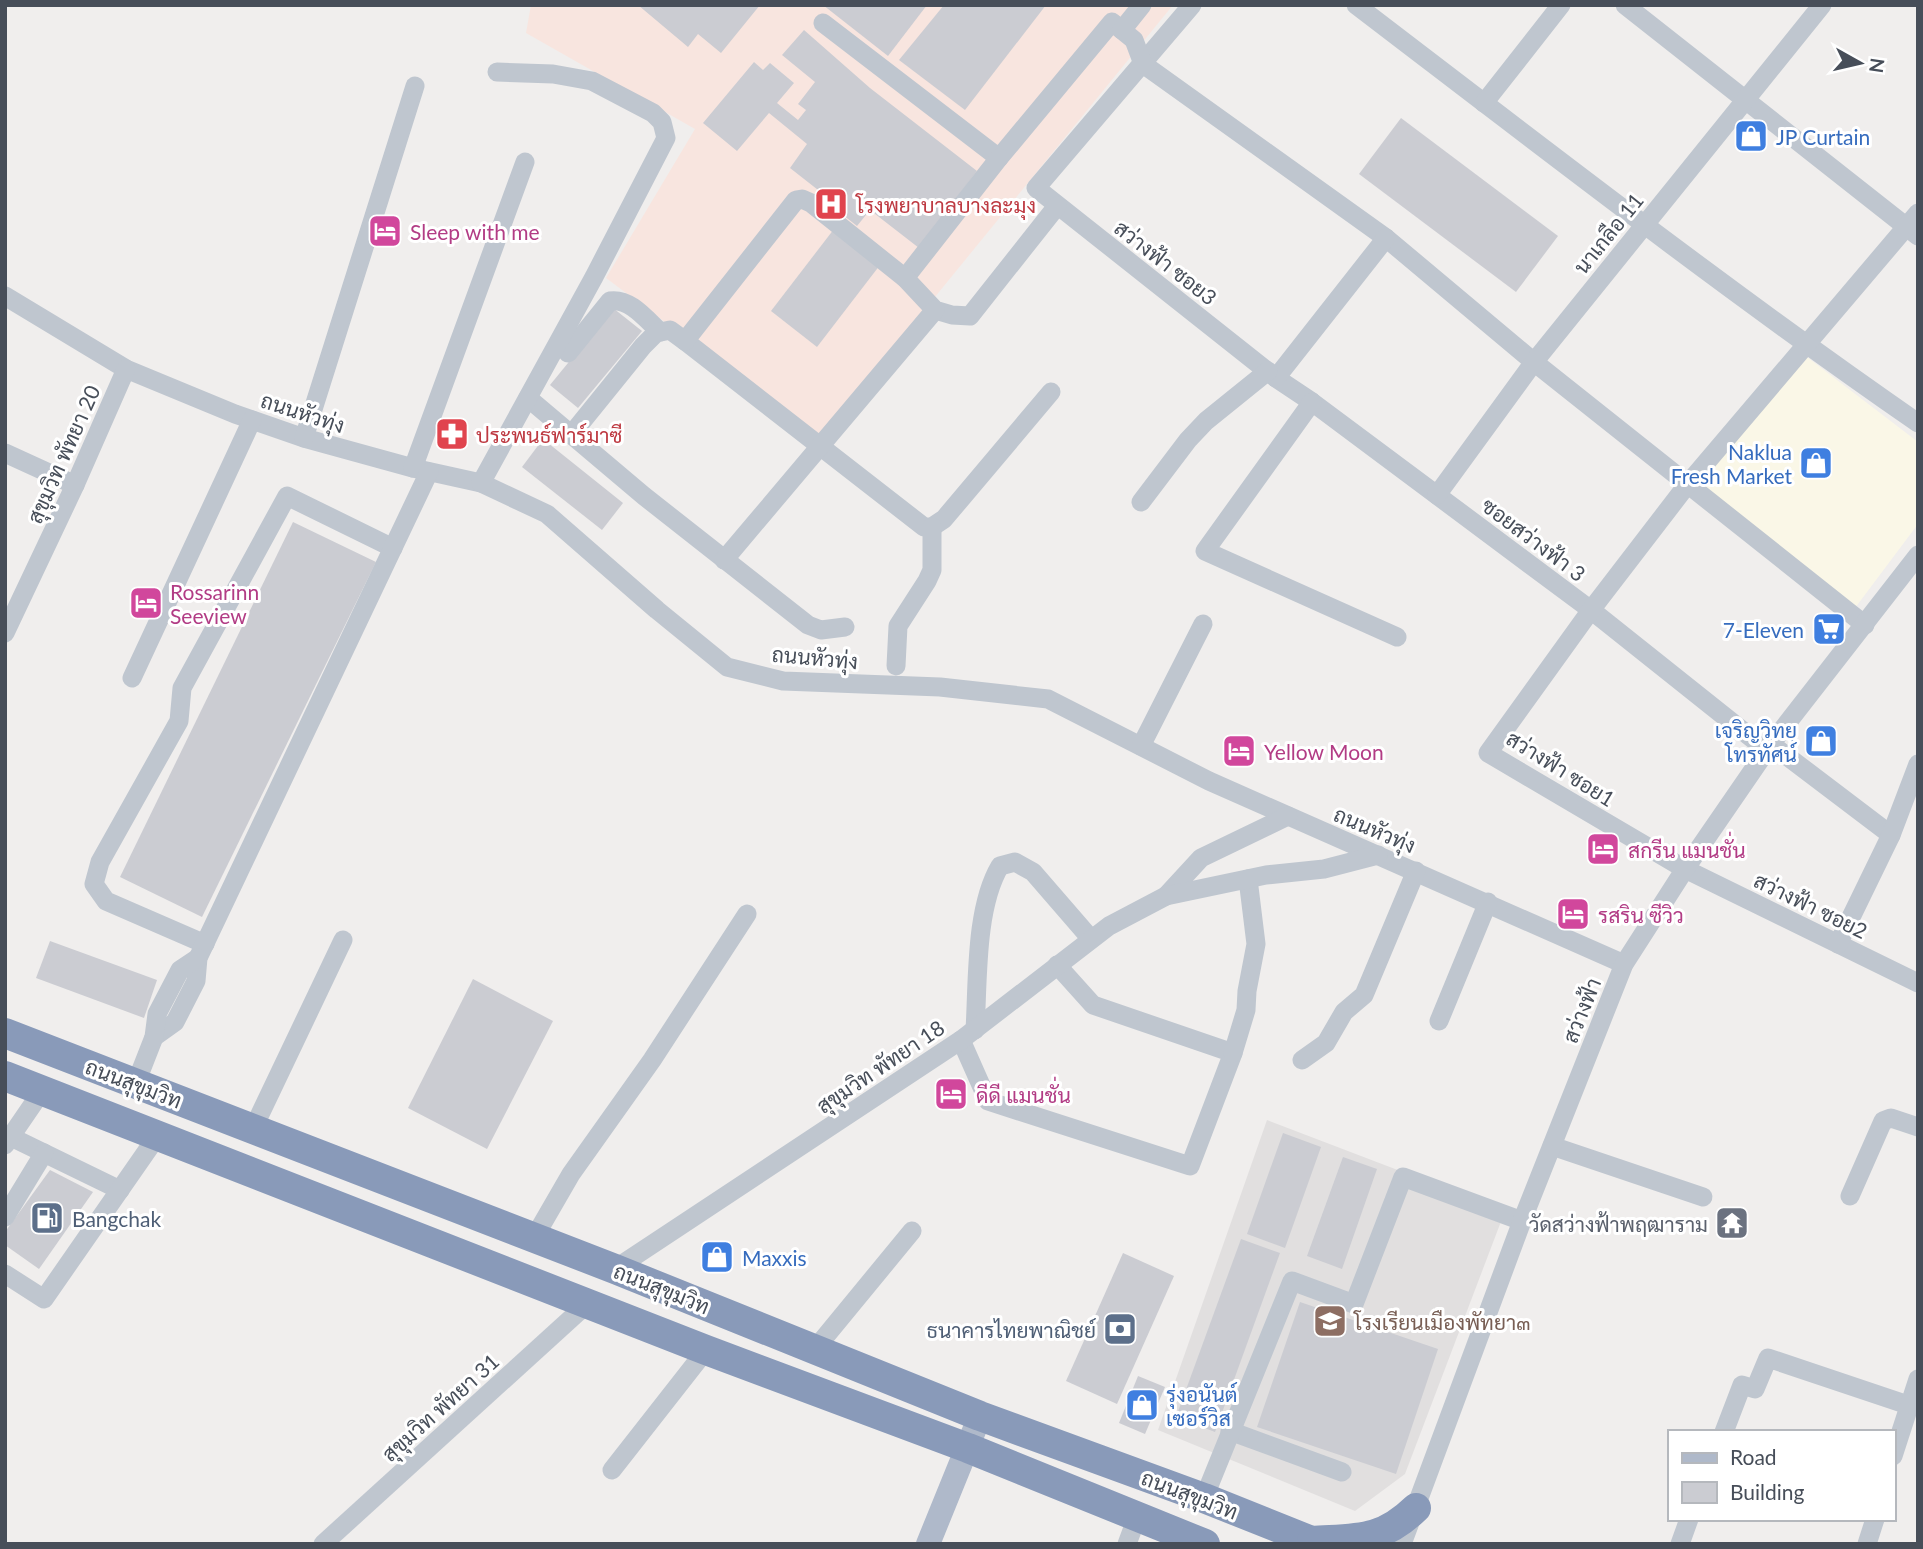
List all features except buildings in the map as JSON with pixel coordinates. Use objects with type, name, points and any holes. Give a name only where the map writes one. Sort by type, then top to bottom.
[{"type":"highway","name":"ถนนสุขุมวิท","points":[[5,1033],[615,1269],[980,1416],[1204,1498],[1315,1542]]},
{"type":"highway","name":"ถนนสุขุมวิท","points":[[5,1076],[706,1350],[968,1448],[1132,1530],[1205,1544]]},
{"type":"highway","points":[[1315,1542],[1380,1534],[1401,1522],[1416,1508]]},
{"type":"main road","points":[[928,1544],[980,1416]]},
{"type":"street","points":[[905,278],[999,158],[1117,26],[1142,5]]},
{"type":"street","points":[[1143,64],[1192,5]]},
{"type":"street","points":[[1356,5],[1643,225],[1805,345],[1918,423]]},
{"type":"street","points":[[1484,103],[1561,5]]},
{"type":"street","points":[[1591,610],[1687,485],[1805,345],[1914,225],[1746,100],[1625,5]]},
{"type":"street","name":"นาเกลือ 11","points":[[1437,495],[1534,362],[1822,5]]},
{"type":"street","points":[[823,23],[999,158]]},
{"type":"street","points":[[1117,26],[1134,40],[1143,64],[1387,238],[1534,362],[1865,625]]},
{"type":"street","name":"สว่างฟ้า ซอย3","points":[[1143,64],[1036,188],[1272,374]]},
{"type":"street","points":[[481,483],[666,138],[662,122],[653,113],[592,81],[553,74],[497,72]]},
{"type":"street","points":[[304,438],[415,86]]},
{"type":"street","points":[[136,1083],[154,1037],[157,1014],[180,970],[202,951],[393,548],[525,162]]},
{"type":"street","points":[[685,341],[796,200],[802,199],[811,203],[905,278],[935,310],[970,316],[1058,206]]},
{"type":"street","points":[[1141,502],[1188,440],[1206,421],[1272,374],[1387,238]]},
{"type":"street","name":"ถนนหัวทุ่ง","points":[[5,296],[126,369],[252,420],[304,438],[421,470],[481,483],[547,514],[727,667],[783,681],[940,687],[1048,699],[1287,817],[1488,902],[1623,964]]},
{"type":"street","points":[[568,353],[610,301],[622,301],[660,332]]},
{"type":"street","points":[[724,560],[935,310]]},
{"type":"street","points":[[571,435],[643,345],[660,332],[670,330],[915,522],[924,527],[932,527],[938,525],[954,508],[1051,392]]},
{"type":"street","name":"สุขุมวิท พัทยา 20","points":[[5,633],[12,601],[75,485],[126,369]]},
{"type":"street","name":"ซอยสว่างฟ้า 3","points":[[1272,374],[1591,610],[1770,748],[1891,835]]},
{"type":"street","points":[[528,398],[724,560],[815,630],[845,627]]},
{"type":"street","points":[[1312,402],[1205,551],[1397,637]]},
{"type":"street","points":[[132,678],[252,420]]},
{"type":"street","points":[[5,453],[75,485]]},
{"type":"street","points":[[202,951],[106,901],[94,884],[100,862],[180,722],[182,688],[286,496],[393,548]]},
{"type":"street","points":[[896,666],[898,626],[928,582],[932,570],[932,527]]},
{"type":"street","name":"สว่างฟ้า","points":[[1402,1544],[1522,1221],[1623,964],[1685,869],[1770,748],[1918,555]]},
{"type":"street","name":"สว่างฟ้า ซอย1","points":[[1591,610],[1488,753],[1685,869]]},
{"type":"street","points":[[1141,746],[1203,624]]},
{"type":"street","points":[[1838,944],[1891,835],[1918,764]]},
{"type":"street","name":"สุขุมวิท พัทยา 18","points":[[1166,897],[1201,858],[1287,817]]},
{"type":"street","name":"สุขุมวิท พัทยา 18","points":[[615,1269],[968,1035],[1109,926],[1166,897],[1248,879],[1324,869],[1378,855]]},
{"type":"street","points":[[1091,940],[1033,872],[1015,862],[1000,866],[991,881],[984,909],[968,1035],[988,1101],[1190,1166],[1233,1053],[1246,1010],[1256,944],[1248,879]]},
{"type":"street","name":"สว่างฟ้า ซอย2","points":[[1685,869],[1918,983]]},
{"type":"street","points":[[1302,1060],[1326,1043],[1344,1012],[1364,995],[1416,872]]},
{"type":"street","points":[[1439,1021],[1488,902]]},
{"type":"street","points":[[534,1238],[571,1174],[652,1060],[747,914]]},
{"type":"street","points":[[253,1129],[343,940]]},
{"type":"street","points":[[1057,965],[1093,1005],[1233,1053]]},
{"type":"street","points":[[42,1091],[8,1141],[44,1153],[120,1190]]},
{"type":"street","points":[[1850,1196],[1883,1121],[1891,1118],[1918,1127]]},
{"type":"street","points":[[7,1277],[44,1299],[158,1135]]},
{"type":"street","points":[[1552,1146],[1703,1197]]},
{"type":"street","points":[[5,1217],[44,1153]]},
{"type":"street","points":[[1204,1498],[1292,1281],[1354,1304],[1403,1177],[1522,1221]]},
{"type":"street","points":[[815,1349],[912,1231]]},
{"type":"street","name":"สุขุมวิท พัทยา 31","points":[[323,1544],[587,1304]]},
{"type":"street","points":[[611,1470],[706,1350]]},
{"type":"street","points":[[1725,1430],[1742,1385],[1755,1389],[1768,1358],[1908,1405]]},
{"type":"street","points":[[1895,1449],[1918,1379]]},
{"type":"street","points":[[1230,1431],[1342,1472]]},
{"type":"street","points":[[1680,1544],[1688,1521]]},
{"type":"street","points":[[1867,1544],[1874,1521]]},
{"type":"shaded area","name":"โรงพยาบาลบางละมุง","points":[[531,5],[1173,5],[820,438],[606,278],[695,129],[526,33]]},
{"type":"shaded area","name":"Naklua Fresh Market","points":[[1803,354],[1918,442],[1918,524],[1855,608],[1699,483]]},
{"type":"shaded area","name":"โรงเรียนเมืองพัทยา๓","points":[[1267,1120],[1505,1211],[1405,1474],[1355,1511],[1158,1430]]},
{"type":"place","name":"JP Curtain","points":[[1751,136]]},
{"type":"place","name":"โรงพยาบาลบางละมุง","points":[[831,204]]},
{"type":"place","name":"Sleep with me","points":[[385,231]]},
{"type":"place","name":"ประพนธ์ฟาร์มาซี","points":[[452,434]]},
{"type":"place","name":"Naklua Fresh Market","points":[[1816,463]]},
{"type":"place","name":"Rossarinn Seeview","points":[[146,603]]},
{"type":"place","name":"7-Eleven","points":[[1829,629]]},
{"type":"place","name":"เจริญวิทยุ โทรทัศน์","points":[[1821,741]]},
{"type":"place","name":"Yellow Moon","points":[[1239,751]]},
{"type":"place","name":"สกรีน แมนชั่น","points":[[1603,849]]},
{"type":"place","name":"รสริน ซีวิว","points":[[1573,914]]},
{"type":"place","name":"ดีดี แมนชั่น","points":[[951,1094]]},
{"type":"place","name":"Bangchak","points":[[47,1218]]},
{"type":"place","name":"วัดสว่างฟ้าพฤฒาราม","points":[[1732,1223]]},
{"type":"place","name":"Maxxis","points":[[717,1257]]},
{"type":"place","name":"โรงเรียนเมืองพัทยา๓","points":[[1330,1321]]},
{"type":"place","name":"ธนาคารไทยพาณิชย์","points":[[1120,1329]]},
{"type":"place","name":"รุ่งอนันต์ เซอร์วิส","points":[[1142,1405]]}]
